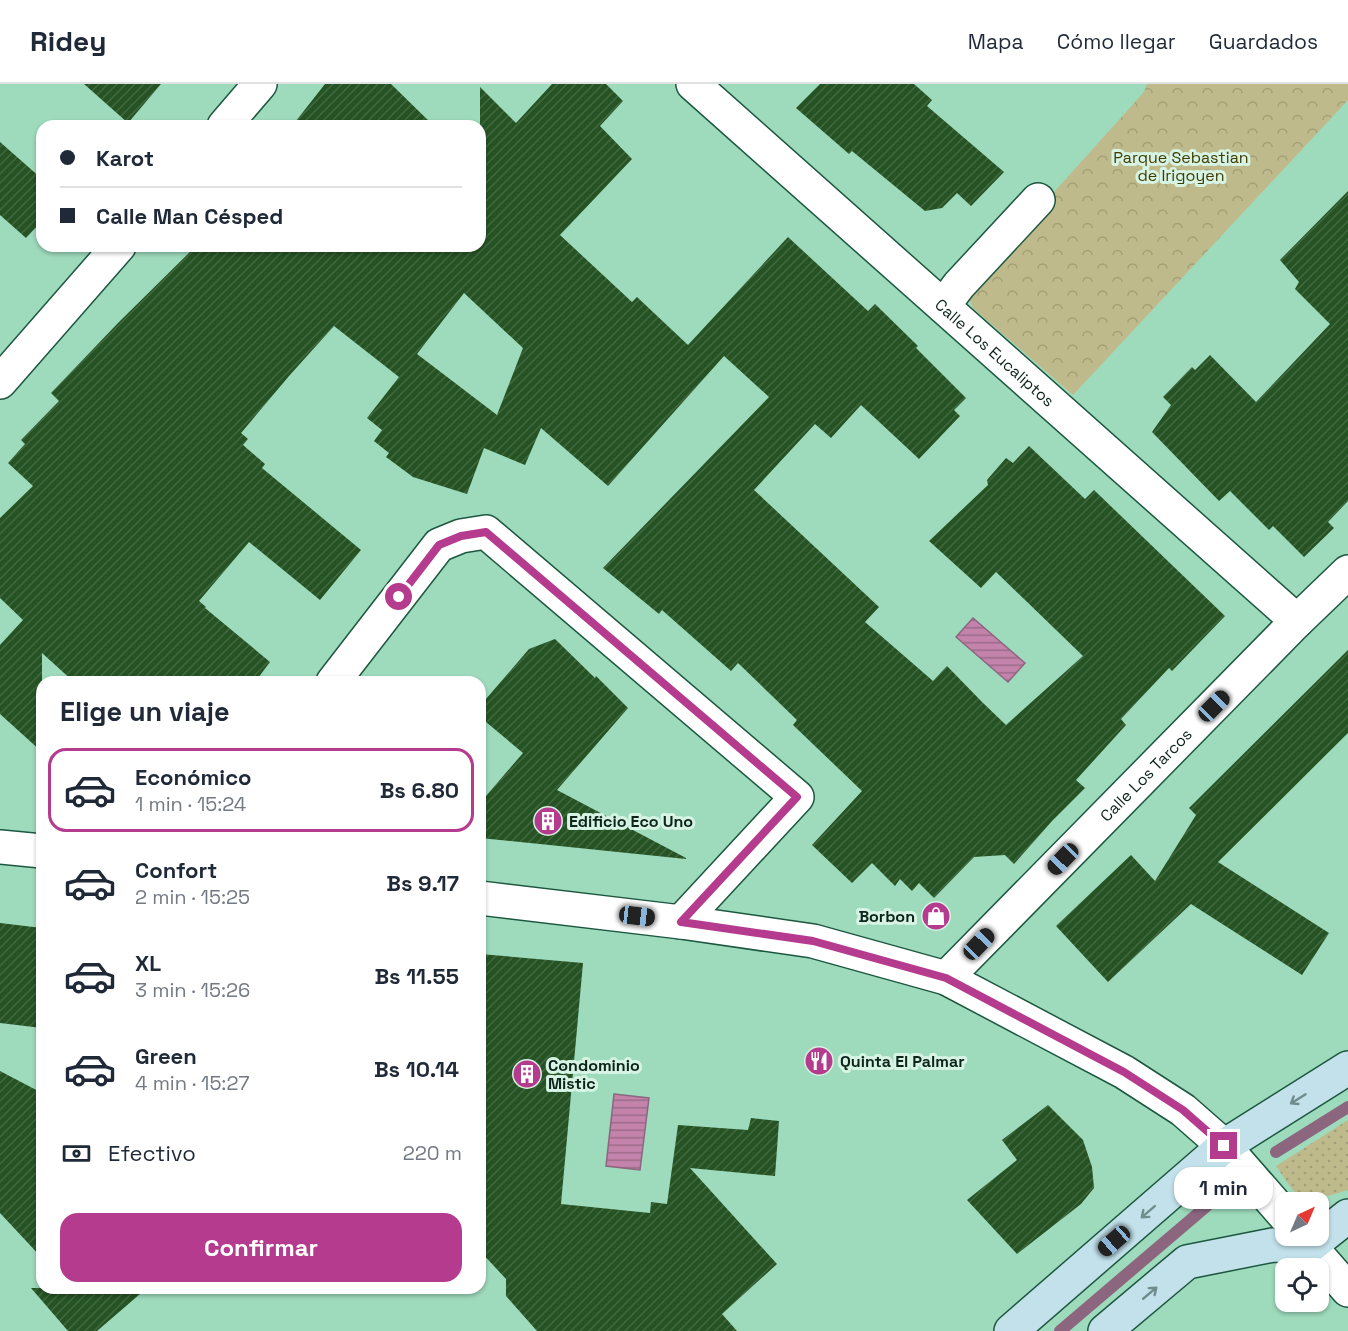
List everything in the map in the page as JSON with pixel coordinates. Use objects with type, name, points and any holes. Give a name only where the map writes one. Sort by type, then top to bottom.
[{"type":"main road","points":[[1011,1331],[1224,1146],[1348,1068]]},
{"type":"main road","points":[[1329,1227],[1348,1216]]},
{"type":"main road","points":[[1105,1331],[1187,1262],[1275,1245]]},
{"type":"street","points":[[229,120],[260,84]]},
{"type":"street","name":"Calle Los Eucaliptos","points":[[693,84],[1297,621]]},
{"type":"street","points":[[943,306],[958,285],[1038,200]]},
{"type":"street","points":[[0,382],[114,252]]},
{"type":"street","points":[[338,676],[439,545],[461,536],[486,532],[797,797],[681,922]]},
{"type":"street","name":"Calle Los Tarcos","points":[[946,978],[1348,572]]},
{"type":"street","points":[[0,847],[36,850]]},
{"type":"street","points":[[486,899],[681,922],[813,941],[946,978],[1124,1072],[1183,1110],[1224,1146],[1275,1204]]},
{"type":"street","points":[[1310,1246],[1348,1290]]},
{"type":"green space","name":"Parque Sebastian de Irigoyen","points":[[1147,84],[1348,84],[1348,100],[1073,395],[973,308],[969,298],[972,283],[1144,92]]},
{"type":"green space","points":[[1348,1120],[1348,1190],[1329,1196],[1329,1192],[1295,1192],[1276,1166]]},
{"type":"shaded area","points":[[973,618],[1025,663],[1008,682],[956,637]]},
{"type":"shaded area","points":[[614,1094],[649,1098],[640,1170],[606,1166]]},
{"type":"building","points":[[84,84],[161,84],[131,120],[125,120]]},
{"type":"building","points":[[325,84],[391,84],[428,120],[297,120]]},
{"type":"building","points":[[552,84],[606,84],[623,101],[600,126],[632,159],[560,235],[632,302],[637,297],[688,345],[788,237],[868,311],[875,304],[966,398],[954,410],[960,416],[919,459],[861,405],[831,438],[815,424],[754,490],[879,607],[865,622],[933,681],[947,666],[1006,725],[1083,656],[996,572],[981,588],[929,541],[988,485],[987,480],[1006,458],[1013,463],[1029,446],[1085,499],[1094,490],[1225,616],[1172,671],[1169,668],[1121,719],[1126,725],[1076,780],[1085,788],[1014,864],[1005,855],[974,857],[934,898],[919,883],[912,891],[900,879],[895,886],[872,863],[852,883],[812,845],[862,791],[793,725],[797,720],[738,663],[731,671],[662,610],[659,614],[603,568],[769,397],[724,356],[608,486],[541,428],[525,465],[484,448],[467,494],[413,477],[386,457],[389,453],[374,441],[382,430],[367,418],[399,377],[334,326],[241,433],[248,439],[243,445],[265,464],[262,468],[361,550],[320,600],[249,542],[199,601],[270,662],[260,676],[67,676],[42,653],[42,676],[36,676],[36,747],[0,714],[0,645],[23,620],[0,598],[0,518],[33,486],[8,463],[25,444],[21,440],[59,401],[51,393],[190,252],[486,252],[486,120],[480,120],[480,87],[516,123]],"holes":[[[464,293],[523,348],[497,415],[417,354]]]},
{"type":"building","points":[[820,84],[914,84],[932,100],[927,106],[1004,172],[971,206],[957,193],[942,208],[925,211],[852,151],[849,154],[796,108]]},
{"type":"building","points":[[0,142],[36,174],[36,227],[26,238],[0,215]]},
{"type":"building","points":[[1348,191],[1348,501],[1328,522],[1334,528],[1304,557],[1273,526],[1269,530],[1230,491],[1219,501],[1152,432],[1171,405],[1163,397],[1192,367],[1195,370],[1210,355],[1256,402],[1330,324],[1295,289],[1299,282],[1280,260]]},
{"type":"building","points":[[555,639],[628,708],[557,790],[686,859],[486,839],[486,796],[523,753],[486,722],[486,699],[529,649]]},
{"type":"building","points":[[1348,650],[1348,733],[1218,862],[1329,933],[1302,975],[1191,904],[1108,982],[1056,926],[1131,855],[1155,881],[1196,815],[1189,808]]},
{"type":"building","points":[[0,923],[36,927],[36,1027],[0,1023]]},
{"type":"building","points":[[486,955],[583,963],[561,1204],[650,1213],[651,1202],[667,1204],[678,1125],[748,1130],[751,1118],[779,1121],[775,1176],[690,1168],[777,1264],[722,1314],[737,1331],[537,1331],[506,1296],[506,1279],[486,1257]]},
{"type":"building","points":[[0,1071],[36,1090],[36,1252],[0,1213]]},
{"type":"building","points":[[1048,1105],[1083,1140],[1092,1167],[1094,1188],[1081,1204],[1017,1254],[967,1200],[1017,1160],[1002,1140]]},
{"type":"building","points":[[36,1294],[140,1294],[97,1331],[68,1331]]},
{"type":"waterway","points":[[1276,1152],[1348,1107]]},
{"type":"waterway","points":[[1060,1331],[1215,1199]]},
{"type":"place","name":"Edificio Eco Uno","points":[[548,821]]},
{"type":"place","name":"Borbon","points":[[936,916]]},
{"type":"place","name":"Quinta El Palmar","points":[[819,1061]]},
{"type":"place","name":"Condominio Mistic","points":[[527,1074]]},
{"type":"route","points":[[399,597],[439,545],[461,536],[486,532],[797,797],[681,922],[813,941],[946,978],[1124,1072],[1183,1110],[1224,1146]]}]
